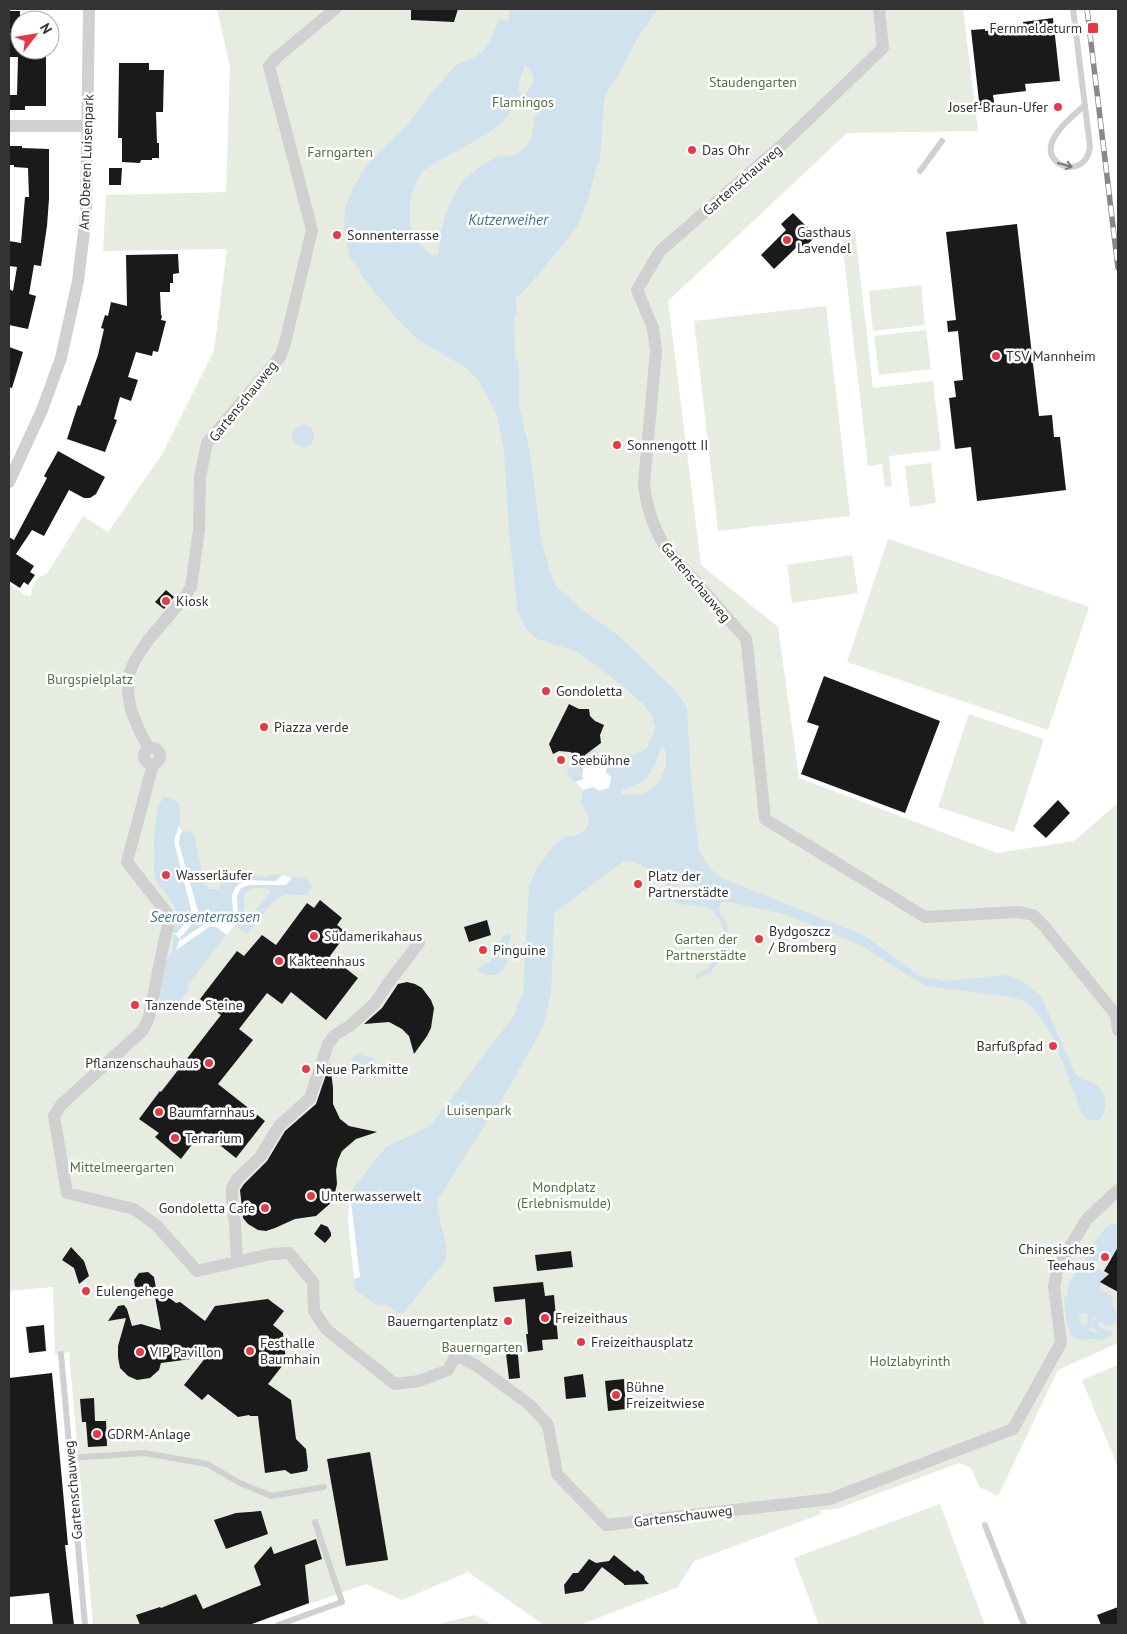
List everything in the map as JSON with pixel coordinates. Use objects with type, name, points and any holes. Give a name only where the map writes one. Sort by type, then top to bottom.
[{"type":"street","name":"Am Oberen Luisenpark","points":[[9,482],[42,410],[58,366],[78,281],[86,215],[88,9]]},
{"type":"street","name":"Gartenschauweg","points":[[335,9],[269,66],[312,230],[280,357],[208,443],[200,477],[199,529],[191,588],[149,638],[135,660],[129,674],[128,692],[131,710],[149,748],[156,748],[160,754],[158,761],[153,764],[127,862],[170,917],[149,1017],[143,1030],[61,1105],[54,1116],[67,1193],[134,1209],[157,1226],[197,1271],[271,1254],[289,1253],[313,1282],[314,1312],[326,1329],[395,1384],[419,1381],[448,1370],[456,1355],[477,1366],[530,1405],[548,1425],[557,1474],[606,1525],[830,1499],[1013,1429],[1060,1343],[1054,1287],[1057,1271],[1087,1219],[1118,1190]]},
{"type":"street","name":"Gartenschauweg","points":[[879,9],[883,48],[784,143],[660,251],[637,290],[653,328],[656,351],[644,484],[645,494],[658,534],[665,548],[746,640],[765,819],[925,917],[1019,912],[1033,916],[1044,926],[1116,1015],[1118,1030]]},
{"type":"street","points":[[9,126],[87,126]]},
{"type":"street","points":[[237,1261],[236,1224],[232,1188],[237,1179],[260,1157],[280,1126],[310,1098],[328,1044],[335,1034],[351,1026],[375,1003],[419,943]]},
{"type":"lane","points":[[1073,9],[1090,142],[1088,155],[1085,160],[1079,165],[1065,167],[1054,159],[1051,152],[1051,144],[1057,133],[1084,105]]},
{"type":"lane","points":[[920,171],[942,141]]},
{"type":"lane","name":"Gartenschauweg","points":[[61,1354],[85,1625]]},
{"type":"lane","points":[[70,1458],[144,1453],[207,1464],[238,1482],[271,1496],[324,1487]]},
{"type":"lane","points":[[278,1625],[342,1602],[315,1522]]},
{"type":"lane","points":[[984,1525],[1024,1625]]},
{"type":"green space","name":"Luisenpark","points":[[217,9],[963,9],[978,131],[847,133],[668,301],[701,565],[778,627],[799,778],[997,853],[1074,841],[1118,803],[1118,1343],[1058,1370],[998,1496],[979,1487],[971,1468],[959,1463],[837,1509],[820,1510],[821,1514],[694,1561],[678,1587],[580,1625],[544,1625],[468,1572],[402,1600],[366,1584],[249,1625],[93,1625],[69,1352],[55,1355],[53,1287],[9,1291],[9,584],[25,595],[31,596],[32,587],[38,578],[47,573],[83,516],[108,532],[163,453],[214,351],[227,249],[103,251],[106,195],[226,192],[230,66]]},
{"type":"green space","points":[[855,231],[873,388],[933,381],[941,450],[889,456],[892,486],[885,487],[882,464],[868,466],[841,232]]},
{"type":"green space","points":[[921,285],[925,325],[873,331],[869,291]]},
{"type":"green space","points":[[826,306],[850,516],[718,531],[694,321]]},
{"type":"green space","points":[[926,330],[931,369],[879,375],[874,336]]},
{"type":"green space","points":[[931,463],[936,503],[910,507],[905,466]]},
{"type":"green space","points":[[888,539],[1089,607],[1048,730],[847,662]]},
{"type":"green space","points":[[852,555],[858,593],[792,603],[787,565]]},
{"type":"green space","points":[[969,714],[1044,739],[1014,832],[938,807]]},
{"type":"green space","points":[[1118,1365],[1118,1467],[1082,1380]]},
{"type":"green space","points":[[940,1504],[985,1625],[819,1625],[794,1558]]},
{"type":"green space","points":[[475,1615],[492,1625],[435,1625]]},
{"type":"water","name":"Kutzerweiher","points":[[510,9],[658,9],[639,36],[616,79],[609,87],[604,101],[600,161],[579,224],[539,274],[516,299],[517,313],[514,317],[515,358],[519,363],[519,405],[530,453],[541,539],[550,572],[556,586],[580,608],[618,635],[677,692],[687,708],[691,780],[699,850],[709,867],[720,877],[865,936],[920,976],[948,981],[1005,975],[1025,983],[1041,996],[1075,1074],[1094,1083],[1100,1089],[1105,1098],[1105,1108],[1098,1121],[1086,1119],[1083,1116],[1052,1035],[1026,1001],[1006,996],[925,986],[860,945],[787,915],[730,902],[722,902],[719,907],[720,915],[726,923],[716,916],[713,910],[702,906],[679,904],[669,899],[664,876],[637,863],[625,860],[555,912],[551,993],[543,1027],[511,1084],[438,1199],[439,1217],[447,1250],[445,1261],[403,1313],[397,1313],[389,1306],[375,1304],[355,1290],[348,1222],[349,1194],[386,1147],[430,1126],[514,1016],[523,993],[529,888],[535,871],[554,845],[565,836],[579,834],[589,824],[587,812],[581,803],[583,790],[567,775],[571,754],[591,747],[608,760],[629,757],[646,749],[652,739],[655,727],[652,716],[645,706],[616,680],[576,651],[537,639],[526,629],[518,613],[509,533],[504,450],[497,415],[480,382],[465,367],[417,339],[395,317],[368,284],[350,257],[344,228],[345,209],[353,188],[368,164],[407,125],[427,98],[457,64],[474,58],[485,49],[498,20],[509,21]],"holes":[[[525,65],[533,76],[533,82],[525,94],[528,102],[534,104],[537,108],[531,139],[523,150],[510,157],[500,156],[483,164],[465,179],[454,195],[445,216],[438,254],[431,255],[416,238],[411,227],[410,201],[415,184],[419,176],[427,168],[480,138],[502,122],[515,102],[525,103],[525,96],[519,91],[519,82]],[[664,747],[666,757],[665,767],[657,784],[641,794],[621,794],[622,789],[634,786],[648,776],[655,766]],[[676,879],[682,880],[694,886],[695,890],[699,892],[685,892],[675,882]]]},
{"type":"water","points":[[299,425],[307,425],[314,432],[314,440],[307,447],[299,447],[292,440],[292,432]]},
{"type":"water","name":"Seerosenterrassen","points":[[164,797],[172,799],[180,806],[180,826],[182,832],[191,831],[194,836],[205,885],[210,889],[220,889],[222,877],[232,869],[266,877],[275,874],[308,879],[312,886],[308,894],[284,895],[280,897],[247,934],[235,925],[187,987],[189,989],[172,1012],[161,1003],[159,993],[166,961],[172,952],[176,910],[155,878],[154,873],[156,818],[159,804]],"holes":[[[258,888],[268,889],[270,892],[252,914],[247,917],[244,903],[247,892]]]},
{"type":"water","points":[[506,934],[511,934],[507,947],[505,967],[494,975],[481,973],[477,969],[489,962],[497,953],[498,946]]},
{"type":"water","points":[[360,1054],[373,1059],[379,1069],[378,1072],[357,1069],[349,1065],[355,1055]]},
{"type":"water","points":[[1114,1224],[1118,1226],[1118,1254],[1116,1259],[1103,1251],[1094,1266],[1107,1274],[1100,1286],[1103,1291],[1111,1295],[1114,1308],[1118,1311],[1118,1320],[1108,1325],[1090,1315],[1081,1313],[1079,1316],[1080,1323],[1095,1334],[1101,1330],[1113,1331],[1107,1338],[1096,1340],[1077,1339],[1070,1332],[1066,1315],[1064,1299],[1067,1295],[1069,1283],[1095,1244],[1094,1242],[1107,1226]]},
{"type":"pier","name":"Seebühne","points":[[599,753],[608,760],[606,772],[611,777],[609,788],[599,791],[594,787],[583,790],[575,782],[584,779],[582,777],[584,765],[594,762],[597,764]]},
{"type":"pier","points":[[179,825],[182,832],[179,844],[198,911],[193,923],[180,938],[181,940],[209,921],[230,917],[233,910],[232,896],[239,884],[248,880],[276,881],[282,875],[292,878],[286,885],[249,885],[241,888],[237,896],[238,917],[235,925],[227,935],[216,927],[209,927],[176,950],[180,939],[174,933],[177,933],[192,914],[174,841]]},
{"type":"pier","points":[[349,1202],[351,1202],[360,1277],[354,1279],[348,1222]]},
{"type":"building","points":[[411,9],[458,9],[454,22],[411,20]]},
{"type":"building","points":[[9,11],[10,11],[10,57]]},
{"type":"building","points":[[1053,18],[1060,81],[1025,84],[1026,91],[993,95],[995,109],[980,110],[971,30],[985,29],[985,31],[1024,27],[1023,22]]},
{"type":"building","points":[[18,60],[46,60],[46,106],[25,106],[25,110],[9,110],[9,95],[17,95]]},
{"type":"building","points":[[119,63],[149,63],[149,70],[164,70],[163,112],[156,112],[159,158],[141,160],[140,163],[122,162],[122,138],[118,138]]},
{"type":"building","points":[[9,146],[49,149],[47,226],[41,266],[34,265],[29,294],[36,296],[28,329],[9,325],[9,289],[13,291],[17,267],[9,266],[9,241],[21,243],[25,197],[29,197],[28,168],[9,165]]},
{"type":"building","points":[[109,168],[122,168],[121,185],[109,185]]},
{"type":"building","points":[[793,213],[816,236],[804,248],[800,244],[774,269],[761,255],[786,230],[781,224]]},
{"type":"building","name":"TSV Mannheim","points":[[1017,224],[1039,416],[1052,415],[1054,437],[1060,437],[1066,490],[977,501],[971,447],[955,449],[949,398],[956,397],[954,381],[963,380],[958,331],[948,332],[947,321],[956,320],[946,232]]},
{"type":"building","points":[[178,254],[179,273],[173,274],[170,292],[160,292],[161,320],[166,321],[158,352],[153,351],[152,356],[136,352],[128,377],[138,380],[131,401],[120,397],[114,419],[117,420],[105,452],[67,439],[98,355],[104,329],[101,328],[105,315],[108,316],[111,302],[127,306],[126,255]]},
{"type":"building","points":[[9,347],[23,352],[12,388],[9,387]]},
{"type":"building","points":[[58,451],[105,477],[96,494],[90,498],[84,498],[69,490],[44,536],[32,530],[16,554],[34,566],[30,572],[35,575],[28,585],[24,582],[20,588],[9,581],[9,537],[14,540],[47,478],[44,476]]},
{"type":"building","name":"Kiosk","points":[[166,590],[174,597],[164,609],[155,602]]},
{"type":"building","points":[[824,676],[940,721],[905,813],[801,774],[819,726],[807,722]]},
{"type":"building","points":[[569,704],[579,709],[589,709],[590,716],[595,721],[604,725],[600,735],[601,743],[585,755],[581,762],[570,752],[559,751],[553,754],[549,744]]},
{"type":"building","points":[[1058,800],[1070,813],[1046,838],[1033,826]]},
{"type":"building","points":[[320,900],[342,918],[337,925],[347,933],[330,956],[358,978],[326,1020],[291,992],[282,1004],[267,993],[239,1029],[253,1040],[218,1084],[265,1121],[236,1158],[202,1131],[181,1159],[155,1137],[159,1133],[139,1119],[221,1015],[200,999],[237,951],[244,956],[262,935],[276,945],[307,903],[314,908]]},
{"type":"building","points":[[487,920],[491,935],[469,942],[464,927]]},
{"type":"building","points":[[407,982],[422,988],[431,1000],[434,1008],[431,1028],[414,1054],[409,1036],[402,1029],[389,1022],[364,1024],[382,1008],[398,984]]},
{"type":"building","points":[[330,1063],[333,1104],[340,1119],[349,1126],[377,1132],[356,1139],[342,1151],[336,1170],[337,1184],[333,1201],[316,1216],[295,1219],[266,1231],[258,1230],[248,1224],[243,1218],[240,1190],[267,1161],[285,1131],[316,1104]]},
{"type":"building","points":[[321,1224],[328,1227],[331,1233],[331,1236],[325,1243],[314,1234]]},
{"type":"building","points":[[71,1247],[84,1261],[89,1276],[79,1284],[74,1268],[62,1260]]},
{"type":"building","points":[[1118,1247],[1118,1292],[1100,1282],[1109,1274],[1104,1271]]},
{"type":"building","points":[[571,1251],[573,1267],[537,1271],[535,1255]]},
{"type":"building","points":[[148,1272],[154,1277],[156,1288],[176,1303],[180,1302],[205,1321],[215,1306],[268,1299],[284,1311],[273,1325],[283,1333],[286,1361],[268,1384],[291,1400],[296,1439],[306,1449],[307,1471],[291,1474],[285,1470],[265,1473],[258,1416],[238,1417],[208,1394],[202,1400],[184,1385],[206,1357],[161,1363],[159,1370],[150,1378],[137,1380],[128,1376],[120,1368],[118,1346],[126,1318],[108,1321],[118,1306],[124,1305],[127,1309],[132,1326],[141,1324],[161,1330],[154,1291],[142,1293],[135,1287],[134,1280],[139,1273]]},
{"type":"building","points":[[543,1282],[545,1296],[554,1295],[558,1339],[542,1340],[543,1350],[528,1352],[525,1299],[495,1302],[493,1287]]},
{"type":"building","points":[[44,1325],[46,1351],[29,1353],[26,1327]]},
{"type":"building","points":[[517,1344],[520,1378],[509,1379],[505,1345]]},
{"type":"building","points":[[52,1373],[68,1545],[65,1545],[74,1625],[53,1625],[49,1593],[9,1597],[9,1378]]},
{"type":"building","points":[[583,1374],[586,1397],[566,1399],[564,1377]]},
{"type":"building","name":"Bühne Freizeitwiese","points":[[624,1379],[626,1409],[608,1411],[605,1381]]},
{"type":"building","name":"GDRM-Anlage","points":[[94,1398],[95,1421],[106,1421],[107,1446],[88,1447],[86,1422],[82,1422],[80,1399]]},
{"type":"building","points":[[370,1452],[388,1560],[346,1566],[327,1459]]},
{"type":"building","points":[[261,1511],[268,1534],[226,1549],[214,1520],[236,1513]]},
{"type":"building","points":[[316,1539],[322,1559],[305,1565],[309,1603],[249,1625],[140,1625],[136,1615],[161,1608],[196,1594],[203,1609],[261,1585],[254,1566],[271,1546],[274,1554]]},
{"type":"building","points":[[614,1555],[635,1572],[637,1570],[649,1584],[624,1585],[602,1567],[583,1591],[565,1594],[564,1585],[573,1573],[578,1573],[589,1559],[596,1563],[609,1561]]},
{"type":"building","points":[[1118,1607],[1118,1625],[1101,1625],[1097,1615]]},
{"type":"waterway","points":[[697,976],[709,971],[717,959],[723,958],[725,933],[722,919]]},
{"type":"waterway","points":[[1085,1327],[1090,1326],[1090,1314]]},
{"type":"waterway","points":[[1094,1323],[1096,1324],[1099,1320]]},
{"type":"waterway","points":[[1095,1327],[1101,1330]]},
{"type":"railway","points":[[1087,9],[1118,268]]},
{"type":"place","name":"Fernmeldeturm","points":[[1093,28]]},
{"type":"place","name":"Josef-Braun-Ufer","points":[[1058,107]]},
{"type":"place","name":"Das Ohr","points":[[692,150]]},
{"type":"place","name":"Sonnenterrasse","points":[[337,235]]},
{"type":"place","name":"Gasthaus Lavendel","points":[[787,240]]},
{"type":"place","name":"TSV Mannheim","points":[[996,356]]},
{"type":"place","name":"Sonnengott II","points":[[617,445]]},
{"type":"place","name":"Kiosk","points":[[166,601]]},
{"type":"place","name":"Gondoletta","points":[[546,691]]},
{"type":"place","name":"Piazza verde","points":[[264,727]]},
{"type":"place","name":"Seebühne","points":[[561,760]]},
{"type":"place","name":"Wasserläufer","points":[[166,875]]},
{"type":"place","name":"Platz der Partnerstädte","points":[[638,884]]},
{"type":"place","name":"Südamerikahaus","points":[[314,936]]},
{"type":"place","name":"Bydgoszcz / Bromberg","points":[[759,939]]},
{"type":"place","name":"Pinguine","points":[[483,950]]},
{"type":"place","name":"Kakteenhaus","points":[[279,961]]},
{"type":"place","name":"Tanzende Steine","points":[[135,1005]]},
{"type":"place","name":"Barfußpfad","points":[[1053,1046]]},
{"type":"place","name":"Pflanzenschauhaus","points":[[209,1063]]},
{"type":"place","name":"Neue Parkmitte","points":[[306,1069]]},
{"type":"place","name":"Baumfarnhaus","points":[[159,1112]]},
{"type":"place","name":"Terrarium","points":[[175,1138]]},
{"type":"place","name":"Unterwasserwelt","points":[[311,1196]]},
{"type":"place","name":"Gondoletta Cafe","points":[[265,1208]]},
{"type":"place","name":"Chinesisches Teehaus","points":[[1105,1257]]},
{"type":"place","name":"Eulengehege","points":[[86,1291]]},
{"type":"place","name":"Freizeithaus","points":[[545,1318]]},
{"type":"place","name":"Bauerngartenplatz","points":[[508,1321]]},
{"type":"place","name":"Freizeithausplatz","points":[[581,1342]]},
{"type":"place","name":"Festhalle Baumhain","points":[[250,1351]]},
{"type":"place","name":"VIP Pavillon","points":[[140,1352]]},
{"type":"place","name":"Bühne Freizeitwiese","points":[[616,1395]]},
{"type":"place","name":"GDRM-Anlage","points":[[97,1434]]},
{"type":"park label","name":"Staudengarten","points":[[753,82]]},
{"type":"park label","name":"Flamingos","points":[[523,102]]},
{"type":"park label","name":"Farngarten","points":[[340,152]]},
{"type":"park label","name":"Burgspielplatz","points":[[90,679]]},
{"type":"park label","name":"Garten der Partnerstädte","points":[[706,948]]},
{"type":"park label","name":"Mittelmeergarten","points":[[122,1167]]},
{"type":"park label","name":"Mondplatz (Erlebnismulde)","points":[[564,1196]]},
{"type":"park label","name":"Bauerngarten","points":[[482,1347]]},
{"type":"park label","name":"Holzlabyrinth","points":[[910,1361]]}]
